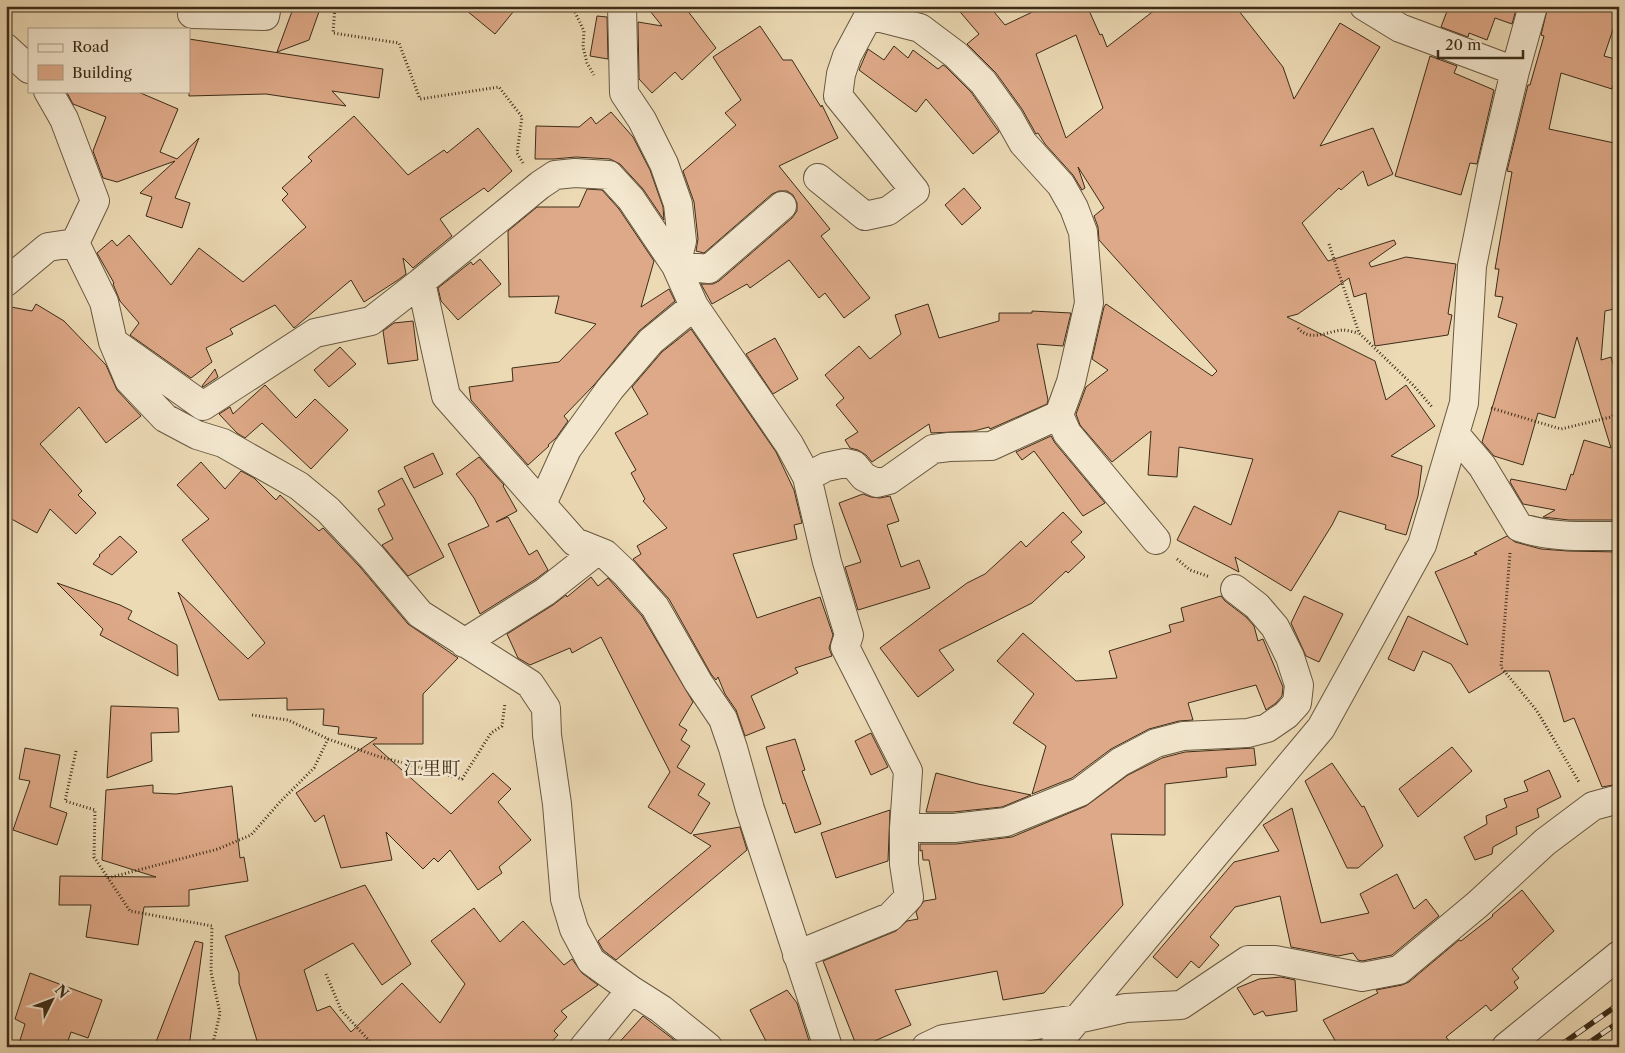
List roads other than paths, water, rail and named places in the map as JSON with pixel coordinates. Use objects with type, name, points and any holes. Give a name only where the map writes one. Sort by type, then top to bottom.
[{"type":"street","points":[[192,14],[265,16],[266,6]]},
{"type":"street","points":[[622,6],[624,93],[642,120],[664,164],[678,204],[682,241],[676,266]]},
{"type":"street","points":[[1364,6],[1400,28],[1515,71]]},
{"type":"street","points":[[1054,1047],[1321,728],[1422,545],[1464,403],[1472,266],[1492,167],[1533,6]]},
{"type":"street","points":[[818,178],[865,216],[888,211],[916,191],[838,96],[841,74],[847,56],[870,11],[920,28],[956,55],[983,82],[1009,118],[1023,143],[1061,185],[1074,208],[1083,232],[1089,302],[1071,382],[1059,415],[1067,433],[1156,540]]},
{"type":"street","points":[[6,48],[28,68]]},
{"type":"street","points":[[49,92],[64,119],[95,201],[75,243]]},
{"type":"street","points":[[113,342],[203,406],[316,333],[371,321],[555,175],[575,172],[609,174],[631,200],[676,266],[694,306],[789,444],[807,477],[827,562],[849,635],[845,647],[908,771],[904,828],[904,864],[909,897],[890,917],[797,955]]},
{"type":"street","points":[[676,266],[709,269],[782,206]]},
{"type":"street","points":[[6,282],[48,247],[75,243]]},
{"type":"street","points":[[75,243],[104,302],[113,342],[129,380],[165,418],[197,435],[223,444],[299,486],[328,510],[372,557],[420,614],[530,684],[546,708],[547,734],[557,804],[565,899],[574,929],[590,961],[661,1009],[708,1047]]},
{"type":"street","points":[[421,282],[446,396],[575,542],[605,554],[625,573],[655,607],[698,682],[723,719],[750,809],[828,1047]]},
{"type":"street","points":[[542,504],[567,449],[610,389],[651,341],[694,306]]},
{"type":"street","points":[[807,477],[826,467],[844,463],[854,465],[864,477],[877,483],[889,480],[933,449],[991,446],[1059,415]]},
{"type":"street","points":[[1455,434],[1482,466],[1519,527],[1532,532],[1558,535],[1619,536]]},
{"type":"street","points":[[464,643],[545,592],[597,551]]},
{"type":"street","points":[[904,828],[954,828],[1006,822],[1080,792],[1120,762],[1156,743],[1183,736],[1248,732],[1267,728],[1286,715],[1297,702],[1300,685],[1290,657],[1275,627],[1257,606],[1235,588]]},
{"type":"street","points":[[926,1047],[943,1040],[1077,1019],[1126,1008],[1181,1005],[1248,960],[1275,960],[1362,977],[1399,970],[1478,904],[1545,842],[1606,802]]},
{"type":"street","points":[[1506,1047],[1619,955]]},
{"type":"street","points":[[584,1047],[631,990]]},
{"type":"railway","points":[[1558,1047],[1619,1004]]},
{"type":"railway","points":[[1583,1047],[1619,1022]]},
{"type":"district","name":"江里町","points":[[432,768]]}]
